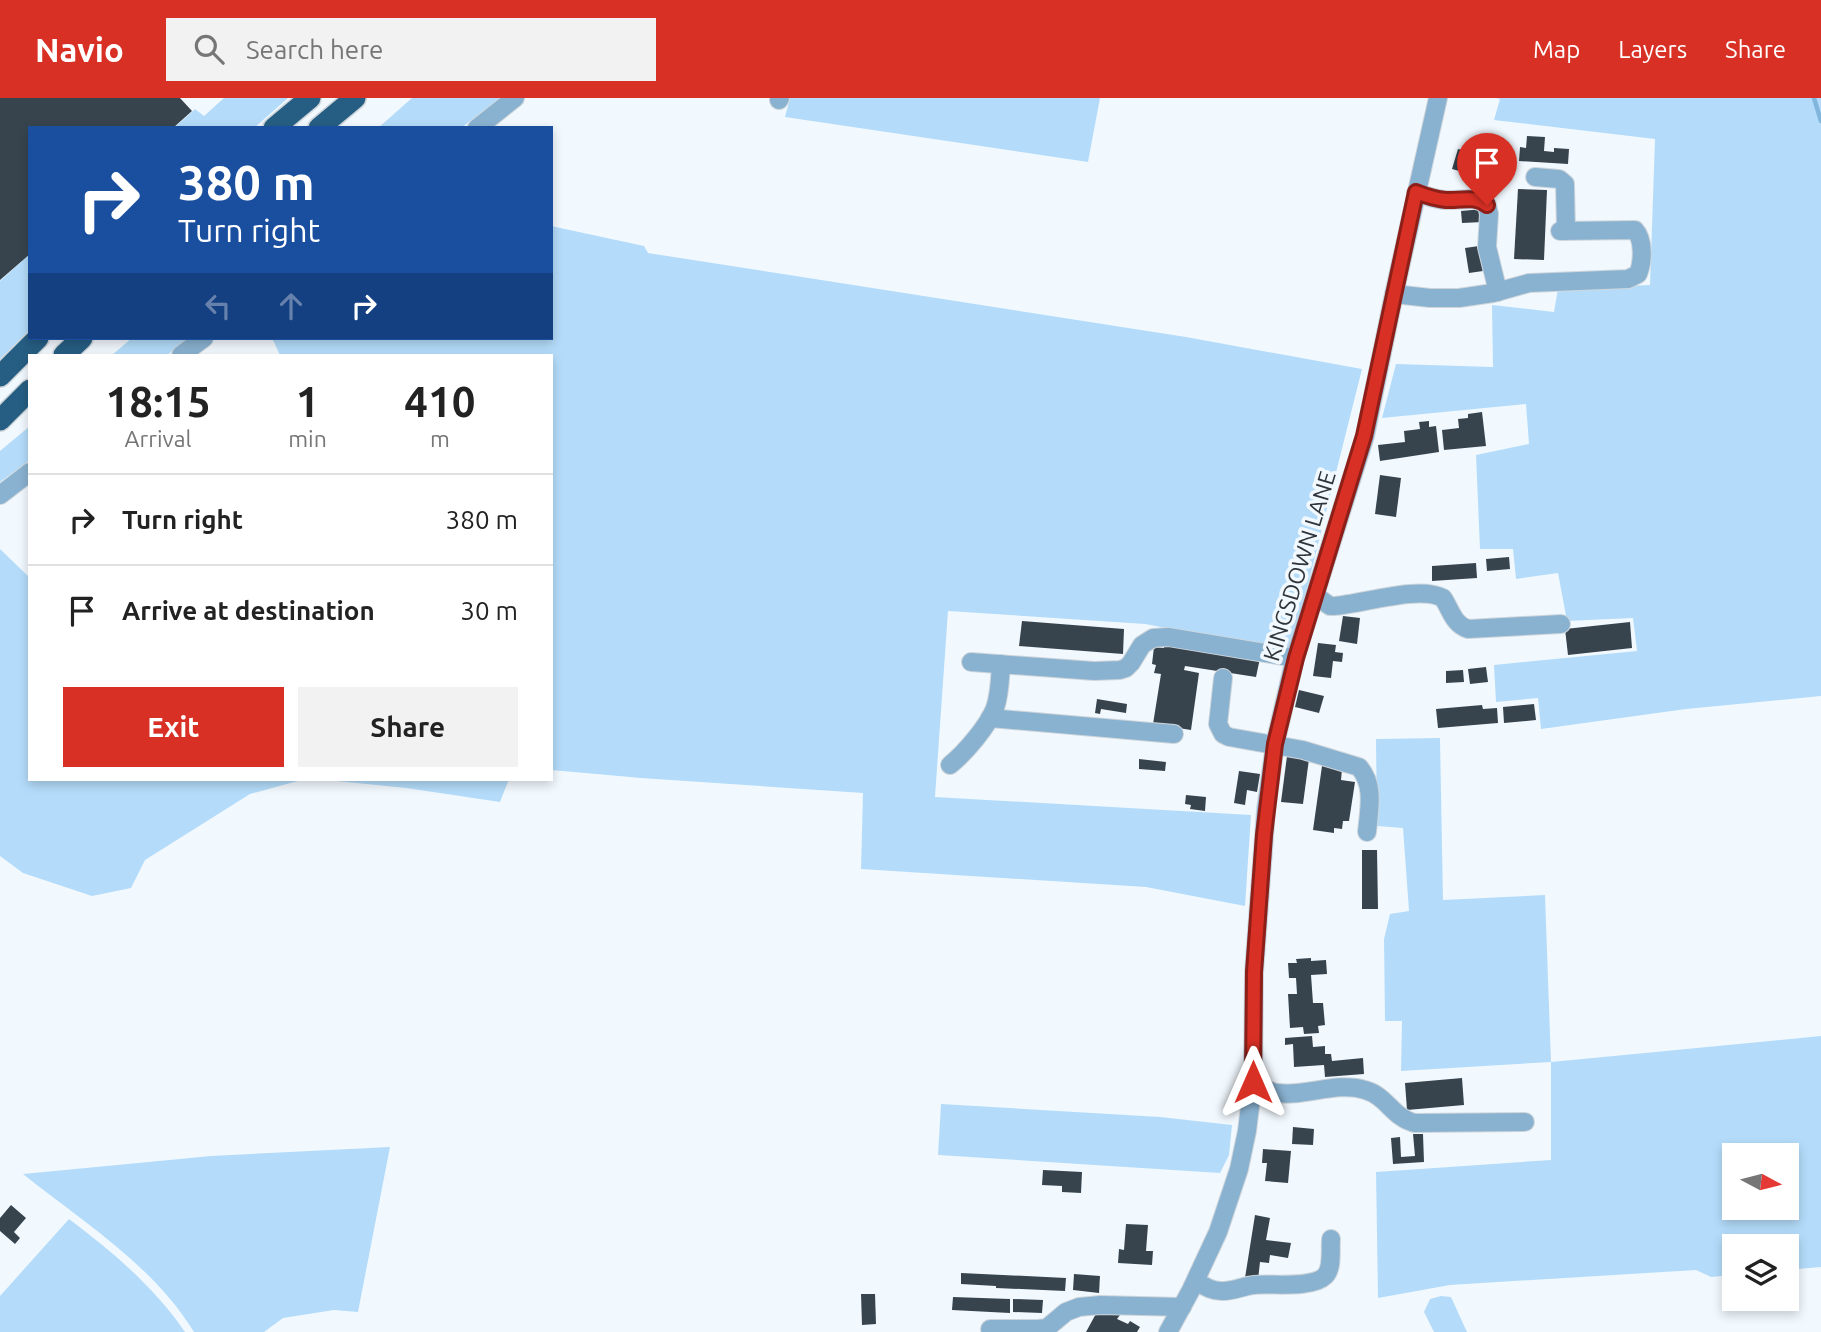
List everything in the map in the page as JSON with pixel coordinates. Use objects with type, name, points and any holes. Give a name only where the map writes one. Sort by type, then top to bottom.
[{"type":"highway","points":[[276,126],[310,98]]},
{"type":"highway","points":[[321,126],[355,98]]},
{"type":"highway","points":[[0,376],[36,340]]},
{"type":"highway","points":[[65,354],[80,340]]},
{"type":"highway","points":[[0,419],[28,392]]},
{"type":"street","points":[[480,126],[515,98]]},
{"type":"street","name":"KINGSDOWN LANE","points":[[1168,1332],[1196,1281],[1218,1232],[1240,1169],[1253,1082],[1255,958],[1265,822],[1275,744],[1296,658],[1364,436],[1438,98]]},
{"type":"street","points":[[1394,294],[1446,299],[1497,292],[1529,275],[1628,279],[1638,274],[1641,269],[1639,233],[1635,230],[1563,231],[1565,184],[1559,178],[1535,177]]},
{"type":"street","points":[[1416,192],[1445,200],[1480,200],[1487,205],[1487,247],[1497,292]]},
{"type":"street","points":[[182,354],[201,340]]},
{"type":"street","points":[[0,495],[28,474]]},
{"type":"street","points":[[1316,596],[1330,606],[1335,606],[1433,593],[1444,598],[1456,622],[1468,629],[1561,624]]},
{"type":"street","points":[[971,662],[1094,671],[1120,670],[1131,663],[1142,645],[1153,638],[1168,637],[1296,658]]},
{"type":"street","points":[[950,765],[990,718],[995,707],[1001,664]]},
{"type":"street","points":[[1223,678],[1218,724],[1223,734],[1332,757],[1359,767],[1365,774],[1369,788],[1367,832]]},
{"type":"street","points":[[990,718],[1174,734]]},
{"type":"street","points":[[1253,1082],[1276,1094],[1343,1088],[1368,1090],[1380,1097],[1397,1115],[1414,1123],[1525,1122]]},
{"type":"street","points":[[1196,1281],[1205,1287],[1225,1292],[1254,1285],[1319,1280],[1328,1272],[1330,1266],[1331,1239]]},
{"type":"street","points":[[990,1329],[1046,1328],[1066,1312],[1079,1307],[1182,1307]]},
{"type":"shaded area","points":[[224,98],[288,98],[256,126],[176,126],[195,109],[204,116]]},
{"type":"shaded area","points":[[412,98],[500,98],[464,126],[380,126]]},
{"type":"shaded area","points":[[790,98],[1100,98],[1088,162],[785,117]]},
{"type":"shaded area","points":[[1496,98],[1821,98],[1821,696],[1686,709],[1541,729],[1538,698],[1496,702],[1494,665],[1637,651],[1633,618],[1567,621],[1558,573],[1516,579],[1513,549],[1480,549],[1476,455],[1529,444],[1526,404],[1382,418],[1396,364],[1493,367],[1492,305],[1554,312],[1558,289],[1650,285],[1655,139],[1494,120],[1500,99]]},
{"type":"shaded area","points":[[553,226],[644,246],[648,253],[1186,337],[1362,369],[1291,652],[1145,624],[948,611],[935,797],[1251,815],[1245,906],[1146,887],[861,869],[863,793],[553,770],[553,354],[280,354],[273,340],[553,340]]},
{"type":"shaded area","points":[[28,256],[28,332],[0,359],[0,281]]},
{"type":"shaded area","points":[[130,340],[187,340],[168,354],[113,354]]},
{"type":"shaded area","points":[[28,428],[28,461],[0,482],[0,451]]},
{"type":"shaded area","points":[[0,549],[28,576],[28,781],[298,781],[250,794],[145,860],[131,888],[92,896],[23,873],[0,856]]},
{"type":"shaded area","points":[[1440,738],[1443,900],[1545,895],[1551,1062],[1401,1071],[1402,1021],[1385,1021],[1384,939],[1390,914],[1409,911],[1403,828],[1377,826],[1376,739]]},
{"type":"shaded area","points":[[337,781],[508,781],[500,802]]},
{"type":"shaded area","points":[[1821,1036],[1821,1267],[1799,1269],[1799,1234],[1722,1234],[1722,1276],[1711,1277],[1696,1270],[1450,1285],[1378,1298],[1376,1172],[1551,1160],[1551,1062]]},
{"type":"shaded area","points":[[941,1104],[1160,1117],[1232,1125],[1229,1155],[1220,1173],[938,1155]]},
{"type":"shaded area","points":[[390,1147],[358,1312],[334,1310],[283,1318],[264,1332],[194,1332],[177,1308],[138,1265],[23,1174],[211,1156]]},
{"type":"shaded area","points":[[69,1219],[132,1271],[160,1300],[185,1332],[0,1332],[0,1296]]},
{"type":"shaded area","points":[[1451,1297],[1467,1332],[1434,1332],[1424,1312],[1430,1299]]},
{"type":"building","points":[[0,98],[180,98],[192,111],[175,126],[28,126],[28,256],[0,280]]},
{"type":"building","points":[[1527,136],[1545,137],[1544,151],[1554,152],[1554,148],[1569,149],[1568,164],[1519,161],[1520,147],[1526,148]]},
{"type":"building","points":[[1469,145],[1479,147],[1476,159],[1482,161],[1478,176],[1452,169],[1458,149],[1467,151]]},
{"type":"building","points":[[1518,189],[1547,190],[1544,260],[1514,259]]},
{"type":"building","points":[[1483,209],[1483,222],[1462,223],[1461,211]]},
{"type":"building","points":[[1479,246],[1483,271],[1469,273],[1465,248]]},
{"type":"building","points":[[1482,412],[1486,446],[1444,450],[1442,430],[1459,428],[1458,419]]},
{"type":"building","points":[[1429,421],[1429,427],[1436,426],[1439,452],[1380,461],[1378,445],[1405,442],[1404,431],[1420,429],[1419,422]]},
{"type":"building","points":[[1380,475],[1401,478],[1396,517],[1375,514]]},
{"type":"building","points":[[1509,557],[1510,569],[1487,571],[1486,559]]},
{"type":"building","points":[[1476,563],[1477,578],[1432,581],[1432,566]]},
{"type":"building","points":[[1343,616],[1360,618],[1357,644],[1339,641]]},
{"type":"building","points":[[1022,621],[1124,629],[1123,654],[1019,646]]},
{"type":"building","points":[[1630,622],[1632,648],[1568,655],[1565,629]]},
{"type":"building","points":[[1165,642],[1260,658],[1256,677],[1185,666],[1184,670],[1199,673],[1191,730],[1153,724],[1161,674],[1154,673],[1154,647],[1164,648]]},
{"type":"building","points":[[1318,643],[1336,645],[1335,652],[1343,653],[1342,662],[1333,661],[1331,678],[1313,676]]},
{"type":"building","points":[[1486,667],[1488,682],[1470,684],[1468,669]]},
{"type":"building","points":[[1463,670],[1464,682],[1446,683],[1446,671]]},
{"type":"building","points":[[1299,690],[1324,696],[1319,713],[1295,707]]},
{"type":"building","points":[[1097,699],[1127,704],[1126,713],[1101,709],[1100,714],[1095,713]]},
{"type":"building","points":[[1534,704],[1536,720],[1504,723],[1503,707]]},
{"type":"building","points":[[1482,705],[1483,709],[1497,708],[1498,723],[1438,728],[1436,709]]},
{"type":"building","points":[[1287,756],[1309,759],[1303,804],[1281,802]]},
{"type":"building","points":[[1139,759],[1166,762],[1165,771],[1139,769]]},
{"type":"building","points":[[1322,766],[1342,769],[1341,780],[1355,782],[1349,821],[1343,821],[1342,829],[1334,828],[1334,833],[1313,830]]},
{"type":"building","points":[[1239,771],[1260,774],[1257,792],[1247,790],[1245,805],[1234,803]]},
{"type":"building","points":[[1186,795],[1206,797],[1205,811],[1190,809],[1191,805],[1185,804]]},
{"type":"building","points":[[1362,850],[1377,850],[1378,909],[1362,909]]},
{"type":"building","points":[[1311,958],[1311,961],[1326,960],[1327,974],[1311,975],[1313,1003],[1323,1003],[1325,1025],[1318,1026],[1319,1033],[1304,1034],[1303,1027],[1290,1028],[1288,994],[1297,994],[1296,978],[1289,978],[1288,963],[1297,963],[1296,959]]},
{"type":"building","points":[[1312,1036],[1313,1047],[1325,1046],[1325,1054],[1331,1054],[1332,1061],[1363,1058],[1364,1074],[1325,1077],[1324,1065],[1294,1067],[1293,1044],[1285,1045],[1285,1038]]},
{"type":"building","points":[[1462,1078],[1464,1105],[1407,1110],[1405,1083]]},
{"type":"building","points":[[1293,1127],[1314,1129],[1313,1145],[1292,1144]]},
{"type":"building","points":[[1413,1134],[1423,1134],[1424,1162],[1393,1164],[1391,1138],[1400,1137],[1401,1157],[1415,1156]]},
{"type":"building","points":[[1263,1149],[1291,1151],[1288,1183],[1265,1181],[1267,1163],[1262,1163]]},
{"type":"building","points":[[1043,1170],[1082,1172],[1081,1193],[1062,1192],[1062,1186],[1042,1185]]},
{"type":"building","points":[[11,1205],[26,1218],[14,1232],[20,1238],[15,1244],[0,1231],[0,1218]]},
{"type":"building","points":[[1255,1215],[1270,1218],[1266,1240],[1291,1243],[1288,1258],[1270,1255],[1269,1263],[1260,1262],[1258,1280],[1245,1278]]},
{"type":"building","points":[[1126,1224],[1148,1225],[1146,1251],[1153,1251],[1152,1265],[1118,1263],[1119,1249],[1124,1250]]},
{"type":"building","points":[[961,1273],[1066,1278],[1065,1291],[961,1284]]},
{"type":"building","points":[[1074,1274],[1100,1276],[1099,1293],[1073,1290]]},
{"type":"building","points":[[861,1294],[875,1294],[876,1324],[862,1325]]},
{"type":"building","points":[[953,1297],[1010,1299],[1010,1313],[952,1310]]},
{"type":"building","points":[[1013,1299],[1043,1300],[1042,1313],[1013,1312]]},
{"type":"building","points":[[1108,1308],[1120,1315],[1117,1319],[1128,1324],[1130,1321],[1140,1327],[1137,1332],[1086,1332],[1098,1310]]},
{"type":"waterway","points":[[1814,98],[1821,121]]},
{"type":"route","points":[[1253,1082],[1254,972],[1266,810],[1275,744],[1296,658],[1364,436],[1416,192],[1445,200],[1480,200],[1487,205]]}]
